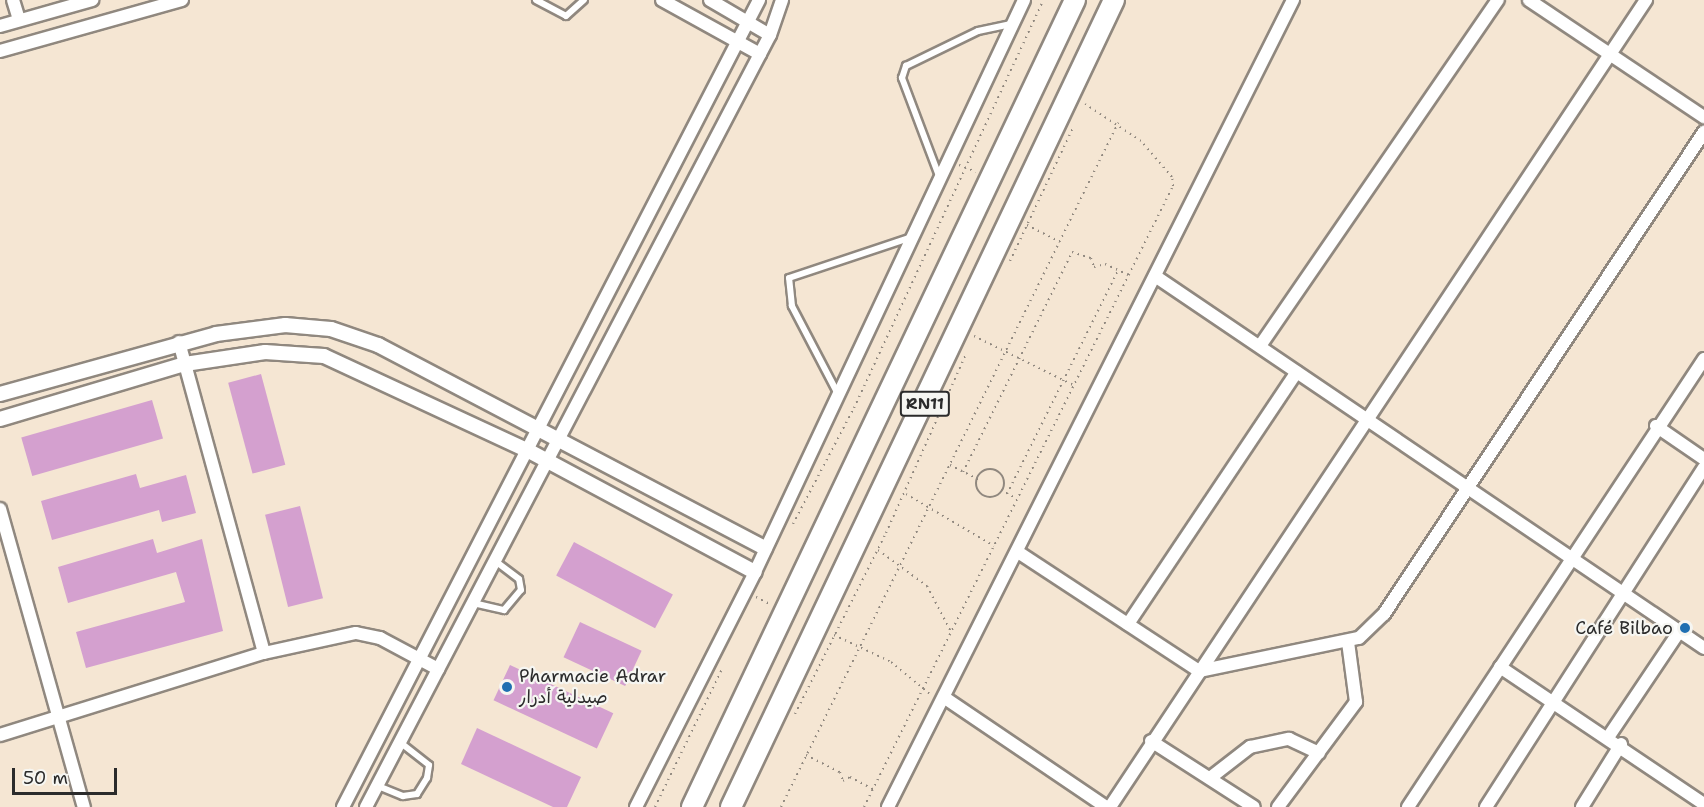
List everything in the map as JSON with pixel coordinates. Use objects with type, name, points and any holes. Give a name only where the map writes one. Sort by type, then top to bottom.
[{"type":"highway","name":"RN11","points":[[692,807],[787,612],[1075,0]]},
{"type":"highway","name":"RN11","points":[[731,807],[827,632],[1114,0]]},
{"type":"street","points":[[13,0],[19,20]]},
{"type":"street","points":[[0,26],[92,0]]},
{"type":"street","points":[[0,51],[180,0]]},
{"type":"street","points":[[662,0],[760,54]]},
{"type":"street","points":[[710,0],[770,35]]},
{"type":"street","points":[[343,807],[741,42],[759,0]]},
{"type":"street","points":[[366,807],[770,35],[782,0]]},
{"type":"street","points":[[636,807],[755,572],[1024,0]]},
{"type":"street","points":[[888,807],[944,701],[1293,0]]},
{"type":"street","points":[[1260,346],[1498,0]]},
{"type":"street","points":[[1529,0],[1704,117]]},
{"type":"street","points":[[944,701],[1108,807],[1646,0]]},
{"type":"street","points":[[1018,552],[1200,672],[1348,642],[1384,614],[1704,132]]},
{"type":"street","points":[[1155,276],[1467,486],[1571,561],[1704,648]]},
{"type":"street","points":[[0,394],[179,342],[285,325],[342,332],[558,439],[765,548]]},
{"type":"street","points":[[179,342],[264,653]]},
{"type":"street","points":[[0,419],[185,364],[265,352],[324,356],[547,460],[755,572]]},
{"type":"street","points":[[1408,807],[1571,561],[1656,426],[1704,359]]},
{"type":"street","points":[[1128,624],[1297,372]]},
{"type":"street","points":[[1656,426],[1704,459]]},
{"type":"street","points":[[1486,807],[1704,468]]},
{"type":"street","points":[[0,509],[84,807]]},
{"type":"street","points":[[1610,736],[1679,632]]},
{"type":"street","points":[[0,735],[264,653],[356,633],[438,669]]},
{"type":"street","points":[[1278,807],[1356,702],[1348,642]]},
{"type":"street","points":[[1500,667],[1610,736],[1704,804]]},
{"type":"street","points":[[1210,778],[1250,747],[1289,739],[1318,753]]},
{"type":"street","points":[[1151,741],[1254,807]]},
{"type":"street","points":[[1582,807],[1621,744]]},
{"type":"lane","points":[[537,0],[566,16],[584,0]]},
{"type":"lane","points":[[940,180],[902,78],[906,66],[978,31],[1013,24]]},
{"type":"lane","points":[[839,396],[792,306],[789,278],[914,236]]},
{"type":"lane","points":[[473,603],[504,610],[521,590],[519,579],[495,561]]},
{"type":"lane","points":[[377,786],[403,796],[417,794],[427,778],[429,765],[400,742]]},
{"type":"path","points":[[791,528],[854,408],[1043,0]]},
{"type":"path","points":[[1080,114],[1089,94]]},
{"type":"path","points":[[864,807],[1174,183],[1152,152],[1118,122],[1085,104]]},
{"type":"path","points":[[780,807],[1118,122]]},
{"type":"path","points":[[1008,266],[1075,124]]},
{"type":"path","points":[[963,472],[1073,251],[1091,258],[1094,267],[1118,270],[1129,275]]},
{"type":"path","points":[[1007,494],[1118,270]]},
{"type":"path","points":[[789,725],[827,632],[878,550],[979,326]]},
{"type":"path","points":[[974,336],[1074,385]]},
{"type":"path","points":[[950,465],[979,480]]},
{"type":"path","points":[[987,467],[1005,477],[1000,490],[990,498],[976,490],[987,467]]},
{"type":"path","points":[[1000,490],[1017,499]]},
{"type":"path","points":[[905,494],[930,506],[994,546]]},
{"type":"path","points":[[878,550],[902,563],[927,586],[951,632]]},
{"type":"path","points":[[753,607],[762,588]]},
{"type":"path","points":[[745,591],[787,612]]},
{"type":"path","points":[[827,632],[891,662],[923,688],[944,701]]},
{"type":"path","points":[[655,807],[723,667]]},
{"type":"path","points":[[806,755],[840,772],[843,781],[851,777],[873,789]]},
{"type":"building","points":[[261,374],[285,465],[252,474],[228,383]]},
{"type":"building","points":[[152,400],[163,438],[32,476],[21,437]]},
{"type":"building","points":[[136,474],[140,488],[186,475],[196,513],[162,522],[159,510],[52,540],[41,501]]},
{"type":"building","points":[[300,506],[323,598],[288,607],[265,515]]},
{"type":"building","points":[[153,539],[157,553],[202,539],[223,631],[86,668],[76,632],[185,602],[176,572],[68,603],[58,567]]},
{"type":"building","points":[[574,542],[673,595],[655,628],[556,576]]},
{"type":"building","points":[[580,622],[642,651],[625,686],[564,657]]},
{"type":"building","points":[[510,665],[613,713],[597,749],[494,700]]},
{"type":"building","points":[[477,728],[581,777],[567,807],[553,807],[461,764]]},
{"type":"place","name":"Café Bilbao","points":[[1685,628]]},
{"type":"place","name":"Pharmacie Adrar صيدلية أدرار","points":[[507,687]]}]
